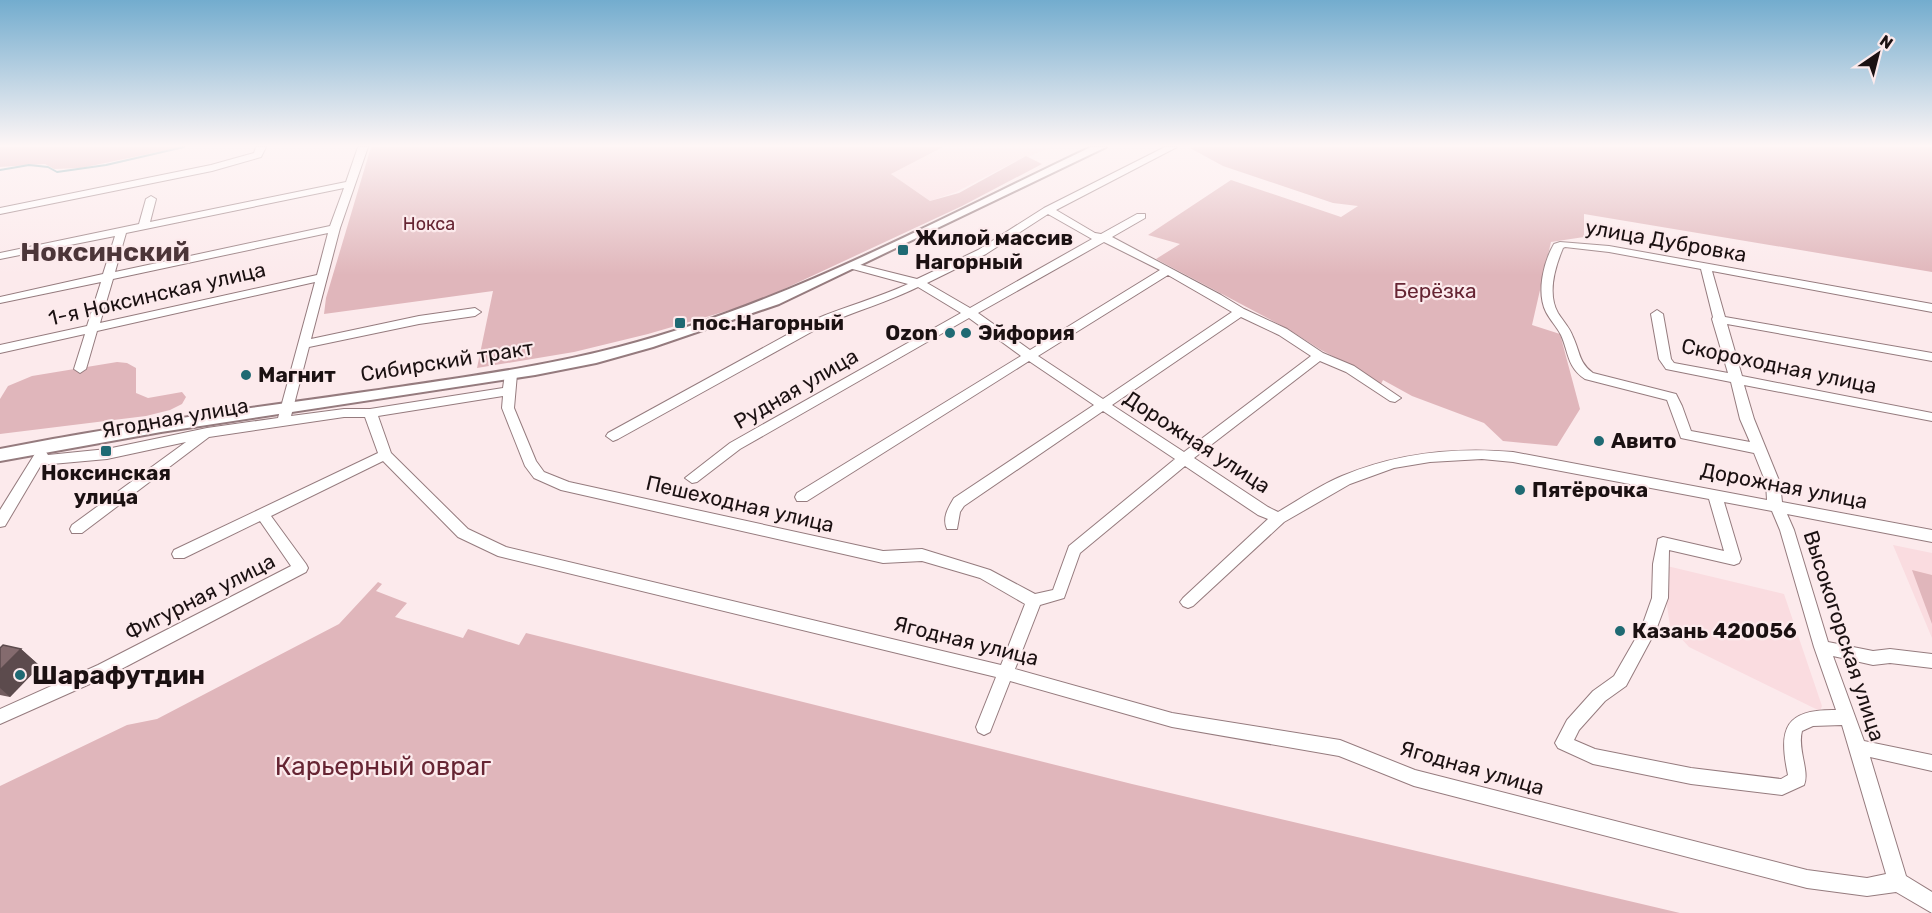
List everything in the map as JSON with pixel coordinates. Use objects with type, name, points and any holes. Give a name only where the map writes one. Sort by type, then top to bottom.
[{"type":"main road","name":"Сибирский тракт","points":[[0,455],[41,453],[149,428],[284,416],[596,358],[685,333],[748,312],[853,266],[1012,190]]},
{"type":"street","points":[[0,211],[105,190]]},
{"type":"street","points":[[0,256],[323,190]]},
{"type":"street","points":[[284,416],[335,228],[348,190]]},
{"type":"street","points":[[613,436],[820,322],[847,310],[892,296],[982,252],[1048,210],[1088,190]]},
{"type":"street","points":[[144,226],[151,199]]},
{"type":"street","points":[[1048,210],[1098,238],[1105,238],[1217,297],[1240,312],[1284,332],[1319,356],[1350,369],[1395,398]]},
{"type":"street","name":"Рудная улица","points":[[692,478],[735,446],[1098,238],[1141,216]]},
{"type":"street","points":[[0,300],[335,228]]},
{"type":"street","points":[[80,369],[122,230]]},
{"type":"street","name":"улица Дубровка","points":[[1760,448],[1686,435],[1679,420],[1677,406],[1671,398],[1589,376],[1580,371],[1572,359],[1564,328],[1549,307],[1549,284],[1553,257],[1558,246],[1564,244],[1609,249],[1932,308]]},
{"type":"street","name":"Дорожная улица","points":[[853,266],[919,282],[968,312],[1102,405],[1263,511],[1279,518],[1345,480],[1392,463],[1460,454],[1513,457],[1932,536]]},
{"type":"street","name":"Высокогорская улица","points":[[1706,268],[1747,419],[1773,483],[1773,498],[1778,506],[1822,647],[1858,747],[1898,882]]},
{"type":"street","points":[[802,497],[1031,357],[1166,271]]},
{"type":"street","name":"1-я Ноксинская улица","points":[[0,349],[322,278]]},
{"type":"street","points":[[302,345],[419,320],[475,312]]},
{"type":"street","points":[[952,525],[953,512],[959,502],[1240,312]]},
{"type":"street","name":"Скороходная улица","points":[[1656,314],[1665,359],[1670,366],[1932,417]]},
{"type":"street","points":[[1718,319],[1932,357]]},
{"type":"street","points":[[984,727],[1034,601],[1059,594],[1074,550],[1184,459],[1319,356]]},
{"type":"street","name":"Пешеходная улица","points":[[511,374],[508,408],[530,463],[539,475],[566,486],[883,558],[922,555],[985,574],[1034,601]]},
{"type":"street","points":[[369,413],[509,391]]},
{"type":"street","name":"Ягодная улица","points":[[41,453],[106,454],[284,416],[369,413],[385,455],[463,533],[503,552],[1006,673],[1172,720],[1340,748],[1414,778],[1807,879],[1867,887],[1898,882]]},
{"type":"street","points":[[76,529],[207,433]]},
{"type":"street","points":[[0,522],[41,453]]},
{"type":"street","points":[[179,554],[385,455]]},
{"type":"street","points":[[1715,495],[1734,560],[1663,543],[1660,564],[1660,598],[1653,621],[1620,681],[1599,696],[1573,725],[1564,743],[1604,759],[1691,776],[1782,787],[1798,780],[1791,750],[1792,731],[1799,721],[1817,716],[1847,718]]},
{"type":"street","name":"Фигурная улица","points":[[0,717],[104,670],[301,568],[263,515]]},
{"type":"street","points":[[1188,602],[1279,518]]},
{"type":"street","points":[[1822,647],[1873,658],[1890,656],[1932,661]]},
{"type":"street","points":[[1858,747],[1932,763]]},
{"type":"street","points":[[1898,882],[1932,903]]},
{"type":"shaded area","points":[[914,190],[961,190],[956,192],[930,201]]},
{"type":"shaded area","points":[[1893,545],[1932,553],[1932,638]]},
{"type":"shaded area","points":[[1667,566],[1784,594],[1822,706],[1820,711],[1689,647],[1670,626],[1665,592]]},
{"type":"green space","name":"Нокса","points":[[358,190],[914,190],[930,201],[965,190],[993,190],[754,303],[648,334],[574,352],[477,368],[493,291],[324,314],[326,298]]},
{"type":"green space","name":"Берёзка","points":[[1217,190],[1260,190],[1341,217],[1358,206],[1333,203],[1293,190],[1932,190],[1932,272],[1584,214],[1584,237],[1551,242],[1532,325],[1560,334],[1580,409],[1557,446],[1503,441],[1484,423],[1412,396],[1383,380],[1380,386],[1350,365],[1288,329],[1156,259],[1180,244],[1148,235]]},
{"type":"green space","points":[[117,362],[127,363],[136,368],[136,393],[148,398],[182,392],[186,397],[182,404],[170,410],[146,416],[0,434],[0,399],[8,386],[32,376]]},
{"type":"green space","points":[[1912,570],[1932,575],[1932,624]]},
{"type":"green space","name":"Карьерный овраг","points":[[378,582],[382,584],[376,591],[407,603],[395,617],[463,638],[468,629],[519,645],[526,633],[1132,784],[1680,913],[0,913],[0,786],[127,725],[157,719],[339,624]]},
{"type":"building","points":[[3,645],[21,649],[0,670],[0,648]]},
{"type":"place","name":"Жилой массив Нагорный","points":[[903,250]]},
{"type":"place","name":"пос.Нагорный","points":[[680,323]]},
{"type":"place","name":"Ozon","points":[[950,333]]},
{"type":"place","name":"Эйфория","points":[[966,333]]},
{"type":"place","name":"Магнит","points":[[246,375]]},
{"type":"place","name":"Авито","points":[[1599,441]]},
{"type":"place","name":"Ноксинская улица","points":[[106,451]]},
{"type":"place","name":"Пятёрочка","points":[[1520,490]]},
{"type":"place","name":"Казань 420056","points":[[1620,631]]},
{"type":"place","name":"Шарафутдин","points":[[20,675]]},
{"type":"district","name":"Ноксинский","points":[[105,252]]}]
